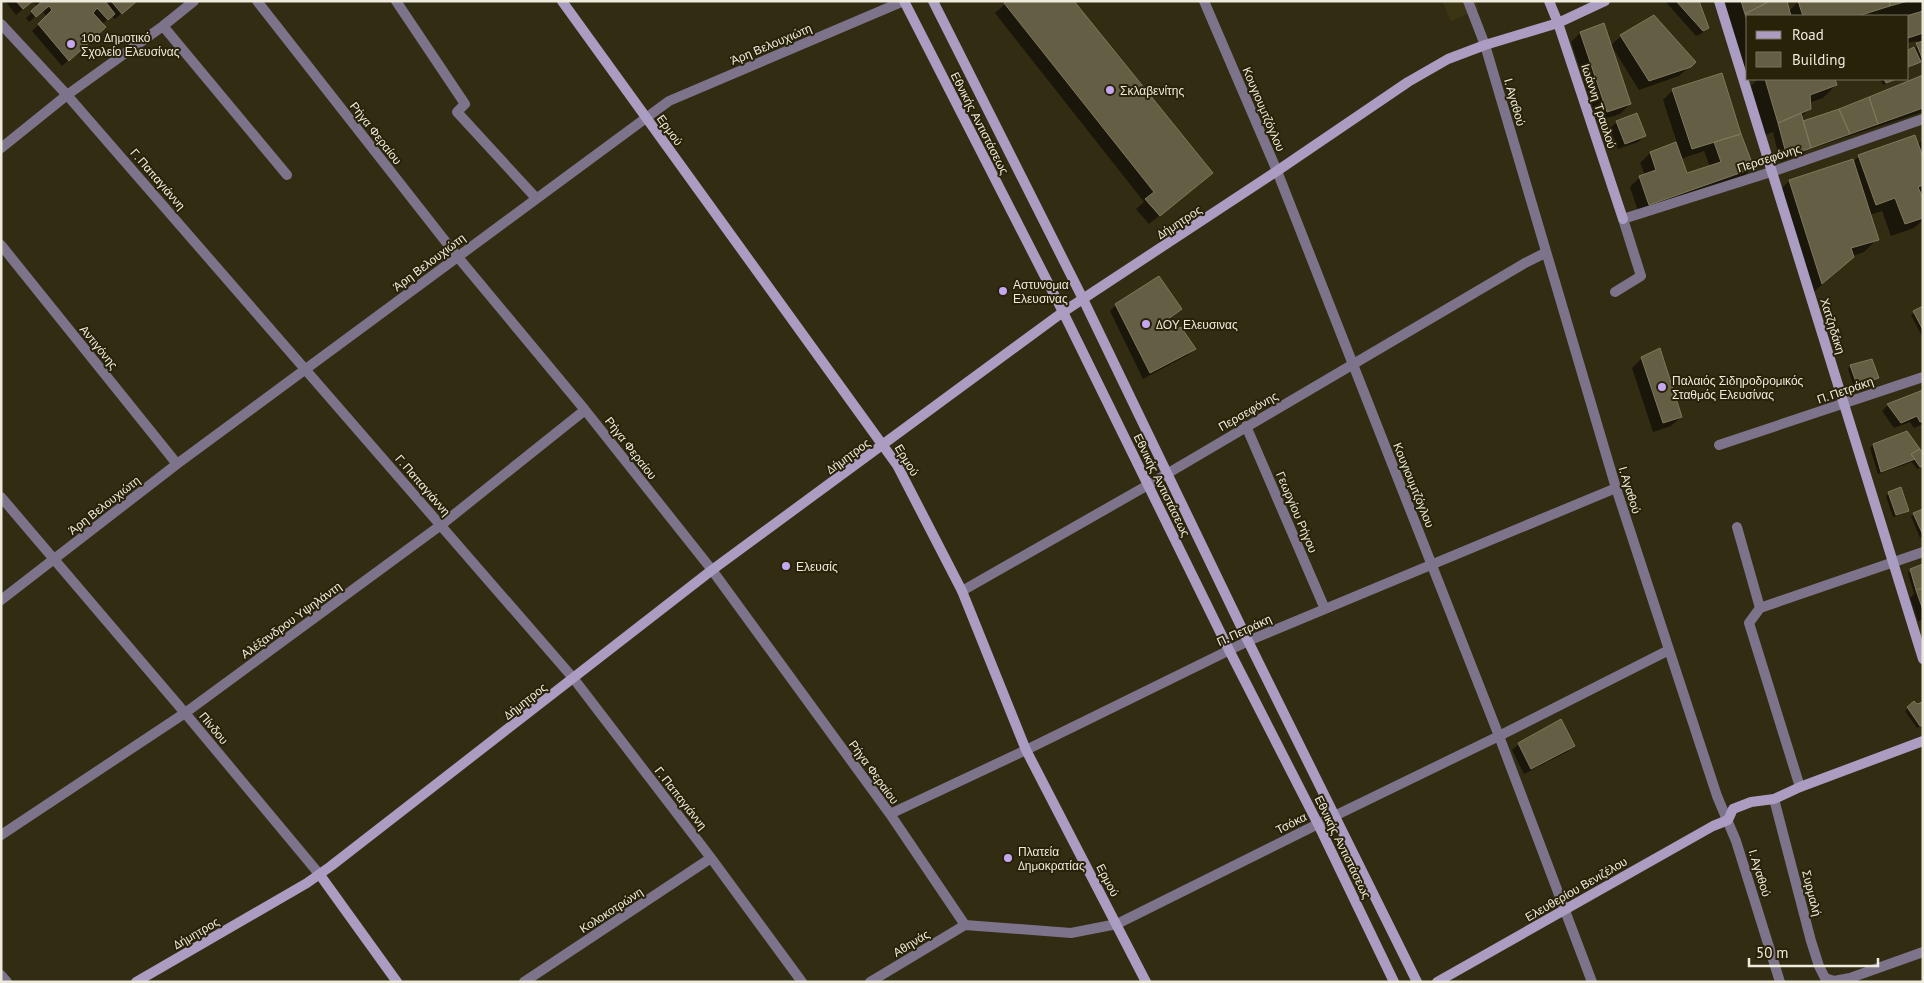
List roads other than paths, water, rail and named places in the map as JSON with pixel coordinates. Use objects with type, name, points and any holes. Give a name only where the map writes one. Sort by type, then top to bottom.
[{"type":"street","points":[[1,148],[67,95],[163,26],[194,1]]},
{"type":"street","name":"Ρήγα Φεραίου","points":[[257,1],[457,256],[585,410],[712,570],[890,814],[965,925]]},
{"type":"street","points":[[396,1],[465,104],[457,112],[536,198]]},
{"type":"street","name":"Ερμού","points":[[562,1],[897,465],[962,591],[1026,750],[1146,982]]},
{"type":"street","name":"Άρη Βελουχιώτη","points":[[1,600],[177,464],[669,101],[904,1]]},
{"type":"street","name":"Εθνικής Αντιστάσεως","points":[[904,1],[1064,312],[1229,650],[1318,824],[1394,982]]},
{"type":"street","name":"Εθνικής Αντιστάσεως","points":[[933,1],[1083,299],[1248,641],[1417,982]]},
{"type":"street","name":"Κουγιουμτζόγλου","points":[[1204,1],[1277,171],[1499,736],[1592,982]]},
{"type":"street","name":"Ι. Αγαθού","points":[[1468,1],[1485,46],[1616,488],[1717,796],[1736,840],[1780,982]]},
{"type":"street","name":"Ιωάννη Τραυλού","points":[[1549,1],[1558,22],[1623,219]]},
{"type":"street","name":"Δήμητρος","points":[[136,982],[320,875],[712,570],[1083,299],[1408,82],[1448,59],[1558,22],[1605,1]]},
{"type":"street","name":"Χατζηδάκη","points":[[1719,1],[1774,171],[1843,404],[1923,659]]},
{"type":"street","name":"Γ. Παπαγιάννη","points":[[1,24],[67,95],[574,679],[711,858],[802,982]]},
{"type":"street","points":[[163,26],[287,175]]},
{"type":"street","name":"Περσεφόνης","points":[[1623,219],[1774,171],[1923,119]]},
{"type":"street","points":[[1615,292],[1641,276],[1623,219]]},
{"type":"street","name":"Αντιγόνης","points":[[1,245],[177,464]]},
{"type":"street","name":"Περσεφόνης","points":[[962,591],[1546,253]]},
{"type":"street","name":"Π. Πετράκη","points":[[1719,444],[1923,377]]},
{"type":"street","name":"Αλέξανδρου Υψηλάντη","points":[[1,835],[185,713],[441,525],[585,410]]},
{"type":"street","name":"Γεωργίου Ρήγου","points":[[1246,426],[1325,608]]},
{"type":"street","name":"Π. Πετράκη","points":[[890,814],[1026,750],[1248,641],[1616,488]]},
{"type":"street","name":"Πίνδου","points":[[1,497],[320,875],[398,982]]},
{"type":"street","points":[[1737,527],[1760,608]]},
{"type":"street","points":[[1800,787],[1749,623],[1760,608],[1923,552]]},
{"type":"street","name":"Τσόκα","points":[[965,925],[1070,933],[1117,924],[1499,736],[1668,650]]},
{"type":"street","points":[[1774,799],[1800,787],[1923,741]]},
{"type":"street","name":"Ελευθερίου Βενιζέλου","points":[[1437,982],[1713,826],[1728,820],[1733,809],[1751,802],[1774,799]]},
{"type":"street","name":"Συρμαλή","points":[[1774,799],[1811,941],[1825,980],[1834,981],[1850,978],[1923,952]]},
{"type":"street","name":"Κολοκοτρώνη","points":[[524,982],[711,858]]},
{"type":"street","name":"Αθηνάς","points":[[870,982],[965,925]]},
{"type":"street","points":[[1,975],[7,982]]},
{"type":"place","name":"10ο Δημοτικό Σχολείο Ελευσίνας","points":[[71,44]]},
{"type":"place","name":"Σκλαβενίτης","points":[[1110,90]]},
{"type":"place","name":"Αστυνομια Ελευσινας","points":[[1003,291]]},
{"type":"place","name":"ΔΟΥ Ελευσινας","points":[[1146,324]]},
{"type":"place","name":"Παλαιός Σιδηροδρομικός Σταθμός Ελευσίνας","points":[[1662,387]]},
{"type":"place","name":"Ελευσίς","points":[[786,566]]},
{"type":"place","name":"Πλατεία Δημοκρατίας","points":[[1008,858]]}]
